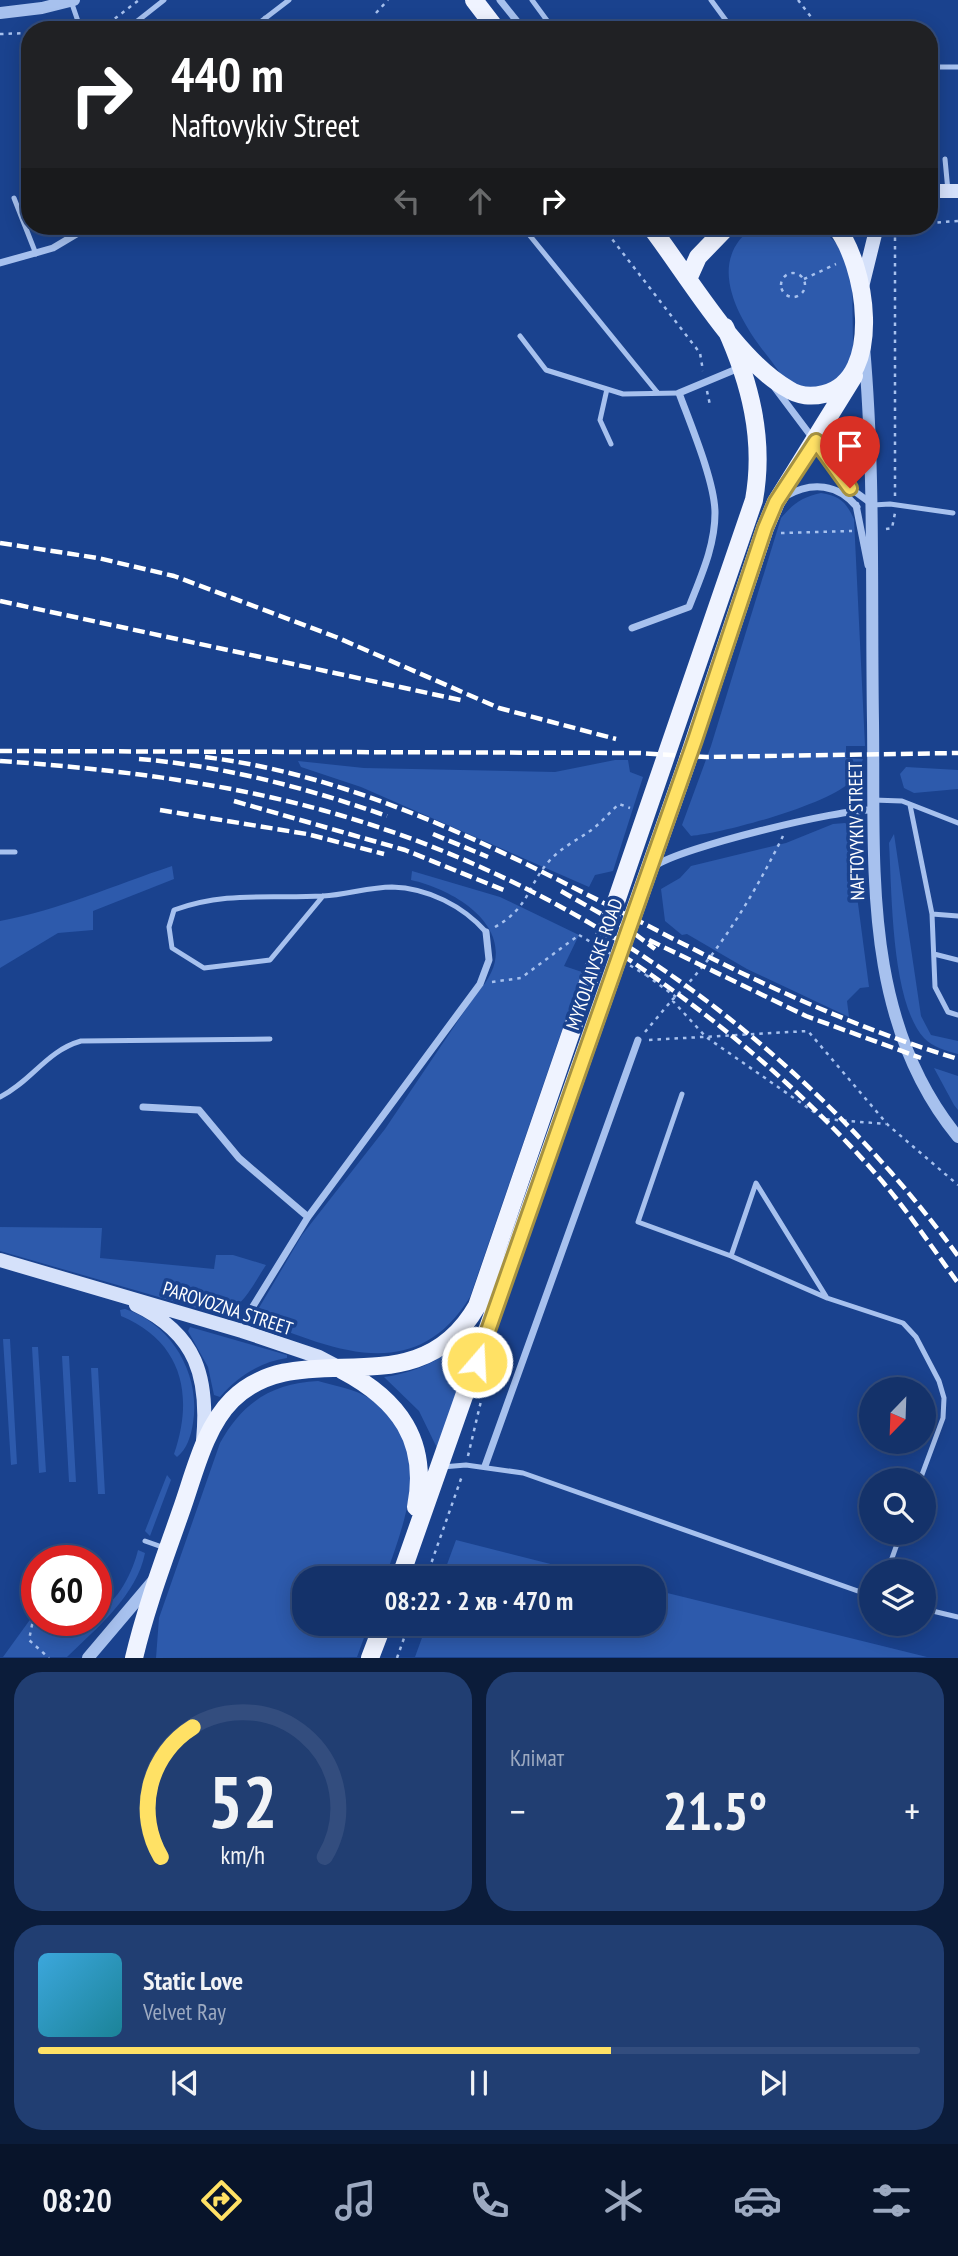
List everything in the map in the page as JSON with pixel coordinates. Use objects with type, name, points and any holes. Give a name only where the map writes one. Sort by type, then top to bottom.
[{"type":"main road","points":[[474,0],[490,21]]},
{"type":"main road","points":[[657,235],[689,277],[698,257],[719,235]]},
{"type":"main road","name":"MYKOLAIVSKE ROAD","points":[[403,1566],[440,1468],[649,870],[765,528],[776,502],[854,376],[863,332],[862,289],[853,256],[840,235]]},
{"type":"main road","points":[[862,289],[875,235]]},
{"type":"main road","name":"MYKOLAIVSKE ROAD","points":[[134,1657],[158,1575],[202,1451],[230,1402],[244,1390],[285,1371],[368,1369],[410,1361],[441,1346],[470,1319],[488,1279],[754,500],[758,443],[750,365],[689,277]]},
{"type":"main road","points":[[750,365],[788,390],[808,396],[833,392],[854,376]]},
{"type":"main road","name":"PAROVOZNA STREET","points":[[0,1260],[242,1331],[319,1357],[342,1370]]},
{"type":"main road","name":"PAROVOZNA STREET","points":[[99,1290],[167,1322],[187,1344],[205,1392],[202,1451]]},
{"type":"main road","points":[[342,1370],[377,1391],[406,1424],[415,1445],[421,1486],[401,1566]]},
{"type":"main road","points":[[142,1624],[148,1657]]},
{"type":"main road","points":[[370,1657],[378,1636]]},
{"type":"street","points":[[500,0],[517,21]]},
{"type":"street","points":[[0,13],[72,1]]},
{"type":"street","points":[[0,263],[53,248],[75,235]]},
{"type":"street","name":"NAFTOVYKIV STREET","points":[[863,332],[873,505],[867,530],[877,936],[897,1026],[923,1085],[958,1137]]},
{"type":"street","points":[[632,628],[689,607],[707,560],[713,531],[715,510],[711,488],[678,393],[750,365],[816,441],[850,488],[867,530]]},
{"type":"street","points":[[776,502],[806,488],[829,486],[847,495],[857,507]]},
{"type":"street","points":[[850,488],[873,505]]},
{"type":"street","points":[[649,870],[679,853],[873,805]]},
{"type":"street","points":[[242,1331],[247,1316],[308,1217],[480,984],[489,960],[486,933]]},
{"type":"street","points":[[485,1466],[638,1040]]},
{"type":"street","points":[[143,1107],[199,1110],[239,1158],[308,1217]]},
{"type":"street","points":[[88,1657],[158,1575]]},
{"type":"lane","points":[[137,21],[163,0]]},
{"type":"lane","points":[[262,21],[289,0]]},
{"type":"lane","points":[[532,0],[548,21]]},
{"type":"lane","points":[[711,0],[726,21]]},
{"type":"lane","points":[[72,1],[78,21]]},
{"type":"lane","points":[[938,67],[958,67]]},
{"type":"lane","points":[[946,159],[953,191]]},
{"type":"lane","points":[[15,198],[21,214]]},
{"type":"lane","points":[[29,235],[36,254]]},
{"type":"lane","points":[[529,235],[657,392]]},
{"type":"lane","points":[[520,336],[546,370],[623,394],[678,393]]},
{"type":"lane","points":[[607,389],[600,420],[611,444]]},
{"type":"lane","points":[[873,505],[895,504],[953,513]]},
{"type":"lane","points":[[873,805],[910,804],[958,823]]},
{"type":"lane","points":[[910,804],[932,914],[935,987],[948,1012],[958,1015]]},
{"type":"lane","points":[[0,852],[15,852]]},
{"type":"lane","points":[[323,896],[270,960],[204,968],[172,948],[169,927],[174,909],[203,899],[258,894],[323,896],[392,887],[424,893],[455,905],[486,933]]},
{"type":"lane","points":[[932,914],[958,916]]},
{"type":"lane","points":[[934,954],[958,960]]},
{"type":"lane","points":[[0,1097],[19,1088],[61,1047],[81,1041],[270,1039]]},
{"type":"lane","points":[[682,1094],[638,1222],[731,1256],[827,1298],[903,1323],[916,1337],[939,1381],[944,1398],[943,1418],[924,1468]]},
{"type":"lane","points":[[731,1256],[756,1183],[827,1298]]},
{"type":"lane","points":[[440,1468],[485,1466],[523,1473],[859,1591]]},
{"type":"lane","points":[[145,1541],[168,1549]]},
{"type":"lane","points":[[936,1612],[958,1617]]},
{"type":"path","points":[[108,21],[139,0]]},
{"type":"path","points":[[374,21],[377,10],[388,0]]},
{"type":"path","points":[[798,0],[814,21]]},
{"type":"path","points":[[0,34],[21,33]]},
{"type":"path","points":[[938,221],[958,220]]},
{"type":"path","points":[[609,235],[699,353],[710,405]]},
{"type":"path","points":[[765,528],[795,533],[892,528],[895,504],[895,237],[900,235]]},
{"type":"path","points":[[804,279],[805,287],[798,295],[787,295],[782,288],[782,281],[791,273],[804,279],[853,256]]},
{"type":"path","points":[[486,933],[514,916],[527,900],[550,861],[594,828],[619,804],[638,810]]},
{"type":"path","points":[[638,1040],[692,982],[772,859],[788,825]]},
{"type":"path","points":[[480,984],[521,978],[579,935],[646,975],[674,999],[706,1037],[824,1119],[888,1125]]},
{"type":"path","points":[[638,1040],[808,1031],[888,1125],[958,1185]]},
{"type":"path","points":[[430,1566],[466,1465],[483,1393]]},
{"type":"path","points":[[30,1636],[29,1640],[49,1657]]},
{"type":"path","points":[[397,1657],[405,1636]]},
{"type":"shaded area","points":[[745,235],[828,235],[845,252],[852,271],[853,346],[852,357],[840,377],[816,390],[790,383],[758,343],[747,327],[731,291],[731,256]]},
{"type":"shaded area","points":[[821,493],[842,501],[854,519],[865,746],[846,746],[846,758],[863,759],[862,762],[850,782],[820,800],[750,824],[691,836],[682,825],[711,746],[781,518],[798,502]]},
{"type":"shaded area","points":[[615,760],[628,760],[630,772],[643,777],[613,871],[595,875],[589,887],[361,787],[301,767],[298,761],[364,768],[555,772]]},
{"type":"shaded area","points":[[906,767],[958,770],[958,789],[914,793],[904,788],[900,774]]},
{"type":"shaded area","points":[[845,823],[857,830],[857,896],[869,987],[860,988],[847,1001],[849,1017],[747,969],[687,934],[682,935],[665,921],[661,889],[680,878],[691,866],[786,843],[833,824]]},
{"type":"shaded area","points":[[894,834],[921,1016],[931,1035],[958,1041],[958,1054],[944,1050],[924,1038],[913,1021],[905,999],[899,973],[893,917],[889,843]]},
{"type":"shaded area","points":[[172,866],[174,879],[93,911],[93,930],[58,933],[0,968],[0,921],[65,904]]},
{"type":"shaded area","points":[[412,871],[500,897],[579,935],[564,966],[582,972],[470,1297],[448,1325],[423,1343],[397,1352],[370,1353],[341,1349],[253,1318],[302,1235],[385,1129],[491,974],[496,955],[493,937],[484,921],[451,895],[411,880]]},
{"type":"shaded area","points":[[934,1068],[958,1076],[958,1110],[954,1105]]},
{"type":"shaded area","points":[[0,1227],[102,1228],[100,1258],[214,1269],[216,1255],[233,1255],[266,1265],[238,1304],[223,1313],[214,1313],[0,1251]]},
{"type":"shaded area","points":[[125,1309],[157,1326],[180,1354],[187,1370],[192,1387],[193,1423],[188,1442],[177,1457],[174,1454],[183,1412],[178,1373],[158,1340],[142,1327],[121,1316],[120,1310]]},
{"type":"shaded area","points":[[190,1327],[287,1355],[287,1358],[250,1371],[220,1397],[214,1395],[208,1367],[188,1331]]},
{"type":"shaded area","points":[[479,1328],[437,1448],[419,1411],[384,1377],[411,1371],[435,1360]]},
{"type":"shaded area","points":[[3,1339],[10,1339],[17,1464],[11,1465]]},
{"type":"shaded area","points":[[32,1347],[38,1347],[46,1472],[39,1473]]},
{"type":"shaded area","points":[[62,1356],[69,1356],[76,1482],[69,1482]]},
{"type":"shaded area","points":[[91,1368],[98,1368],[105,1494],[98,1494]]},
{"type":"shaded area","points":[[318,1381],[369,1398],[390,1416],[403,1437],[409,1459],[407,1507],[389,1566],[292,1566],[292,1636],[365,1636],[357,1657],[156,1658],[159,1618],[220,1443],[249,1406],[273,1391]]},
{"type":"shaded area","points":[[167,1475],[171,1480],[150,1536],[145,1531]]},
{"type":"shaded area","points":[[456,1540],[559,1566],[446,1566]]},
{"type":"shaded area","points":[[138,1550],[145,1553],[134,1583],[112,1612],[112,1600],[133,1567]]},
{"type":"shaded area","points":[[666,1593],[927,1657],[415,1657],[423,1636],[666,1636]]},
{"type":"shaded area","points":[[21,1632],[21,1636],[89,1636],[67,1657],[3,1657]]},
{"type":"railway","points":[[0,543],[98,558],[174,576],[336,637],[499,708],[616,739]]},
{"type":"railway","points":[[0,601],[465,701]]},
{"type":"railway","points":[[0,751],[639,753],[706,757],[958,753]]},
{"type":"railway","points":[[205,757],[272,769],[402,809],[527,864],[800,1000],[894,1038],[958,1059]]},
{"type":"railway","points":[[139,759],[202,767],[265,780],[387,816]]},
{"type":"railway","points":[[0,761],[162,778],[283,800],[416,841],[507,879],[594,926],[677,979],[755,1040],[829,1106],[896,1179],[958,1256]]},
{"type":"railway","points":[[234,801],[405,850],[506,891]]},
{"type":"railway","points":[[160,810],[307,834],[384,854]]},
{"type":"railway","points":[[433,834],[488,857]]},
{"type":"railway","points":[[561,891],[631,931],[655,949]]},
{"type":"railway","points":[[649,940],[806,1016],[921,1058]]},
{"type":"railway","points":[[622,955],[723,1029],[817,1112],[886,1186],[958,1283]]},
{"type":"route","points":[[477,1362],[776,502],[816,441],[850,488]]}]
